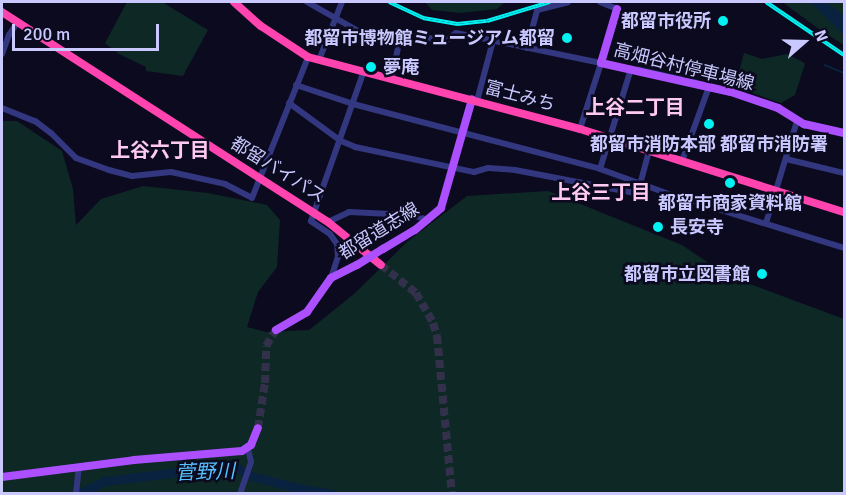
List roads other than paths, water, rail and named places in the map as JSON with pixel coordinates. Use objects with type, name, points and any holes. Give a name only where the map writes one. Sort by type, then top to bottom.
[{"type":"highway","name":"富士みち","points":[[234,2],[276,37],[308,57],[580,129],[844,212]]},
{"type":"highway","name":"都留バイパス","points":[[2,12],[260,180],[314,212],[381,265]]},
{"type":"main road","name":"高畑谷村停車場線","points":[[617,9],[601,63],[731,92],[772,106],[797,121],[844,133]]},
{"type":"main road","name":"都留道志線","points":[[276,330],[307,312],[332,278],[428,220],[443,204],[474,100]]},
{"type":"main road","points":[[2,477],[248,449],[258,428]]},
{"type":"street","points":[[307,2],[358,31],[447,40],[456,33],[601,63],[580,129]]},
{"type":"street","points":[[319,60],[342,2]]},
{"type":"street","points":[[527,48],[537,10],[554,3],[568,2]]},
{"type":"street","points":[[600,2],[617,9]]},
{"type":"street","points":[[2,54],[9,35],[17,23]]},
{"type":"street","points":[[391,80],[401,34]]},
{"type":"street","points":[[474,100],[493,41]]},
{"type":"street","points":[[2,108],[34,121],[51,133],[76,158],[109,170],[132,176],[171,172],[225,184],[252,198],[308,57]]},
{"type":"street","points":[[600,169],[631,69]]},
{"type":"street","points":[[332,278],[338,257],[337,244],[330,234],[311,221],[363,73]]},
{"type":"street","points":[[296,85],[353,104],[600,169],[844,248]]},
{"type":"street","points":[[682,161],[709,87]]},
{"type":"street","points":[[289,103],[341,141],[374,153],[474,172],[488,168],[515,170],[635,193],[638,192],[649,151]]},
{"type":"street","points":[[765,223],[797,121]]},
{"type":"street","points":[[786,159],[844,173]]},
{"type":"street","points":[[328,222],[338,214],[349,212],[412,215],[428,220]]},
{"type":"street","points":[[240,494],[251,462],[248,449]]},
{"type":"street","points":[[76,490],[79,467]]},
{"type":"water","points":[[810,2],[826,2],[844,16],[844,35]]},
{"type":"waterway","points":[[825,65],[844,73]]},
{"type":"waterway","points":[[638,67],[683,77]]},
{"type":"waterway","points":[[689,78],[696,80]]},
{"type":"waterway","name":"菅野川","points":[[79,494],[105,481],[211,468],[237,468],[251,476],[332,494]]},
{"type":"tunnel","points":[[381,265],[416,293],[433,323],[437,336],[452,494]]},
{"type":"tunnel","points":[[258,428],[265,383],[266,346],[276,330]]},
{"type":"railway","points":[[389,2],[423,18],[457,24],[487,21],[550,2]]},
{"type":"railway","points":[[766,2],[844,55]]},
{"type":"place","name":"都留市役所","points":[[723,21]]},
{"type":"place","name":"都留市博物館ミュージアム都留","points":[[567,38]]},
{"type":"place","name":"夢庵","points":[[371,67]]},
{"type":"place","name":"都留市消防本部 都留市消防署","points":[[709,124]]},
{"type":"place","name":"都留市商家資料館","points":[[730,183]]},
{"type":"place","name":"長安寺","points":[[658,227]]},
{"type":"place","name":"都留市立図書館","points":[[762,274]]},
{"type":"district","name":"上谷二丁目","points":[[635,107]]},
{"type":"district","name":"上谷六丁目","points":[[160,150]]},
{"type":"district","name":"上谷三丁目","points":[[601,192]]}]
